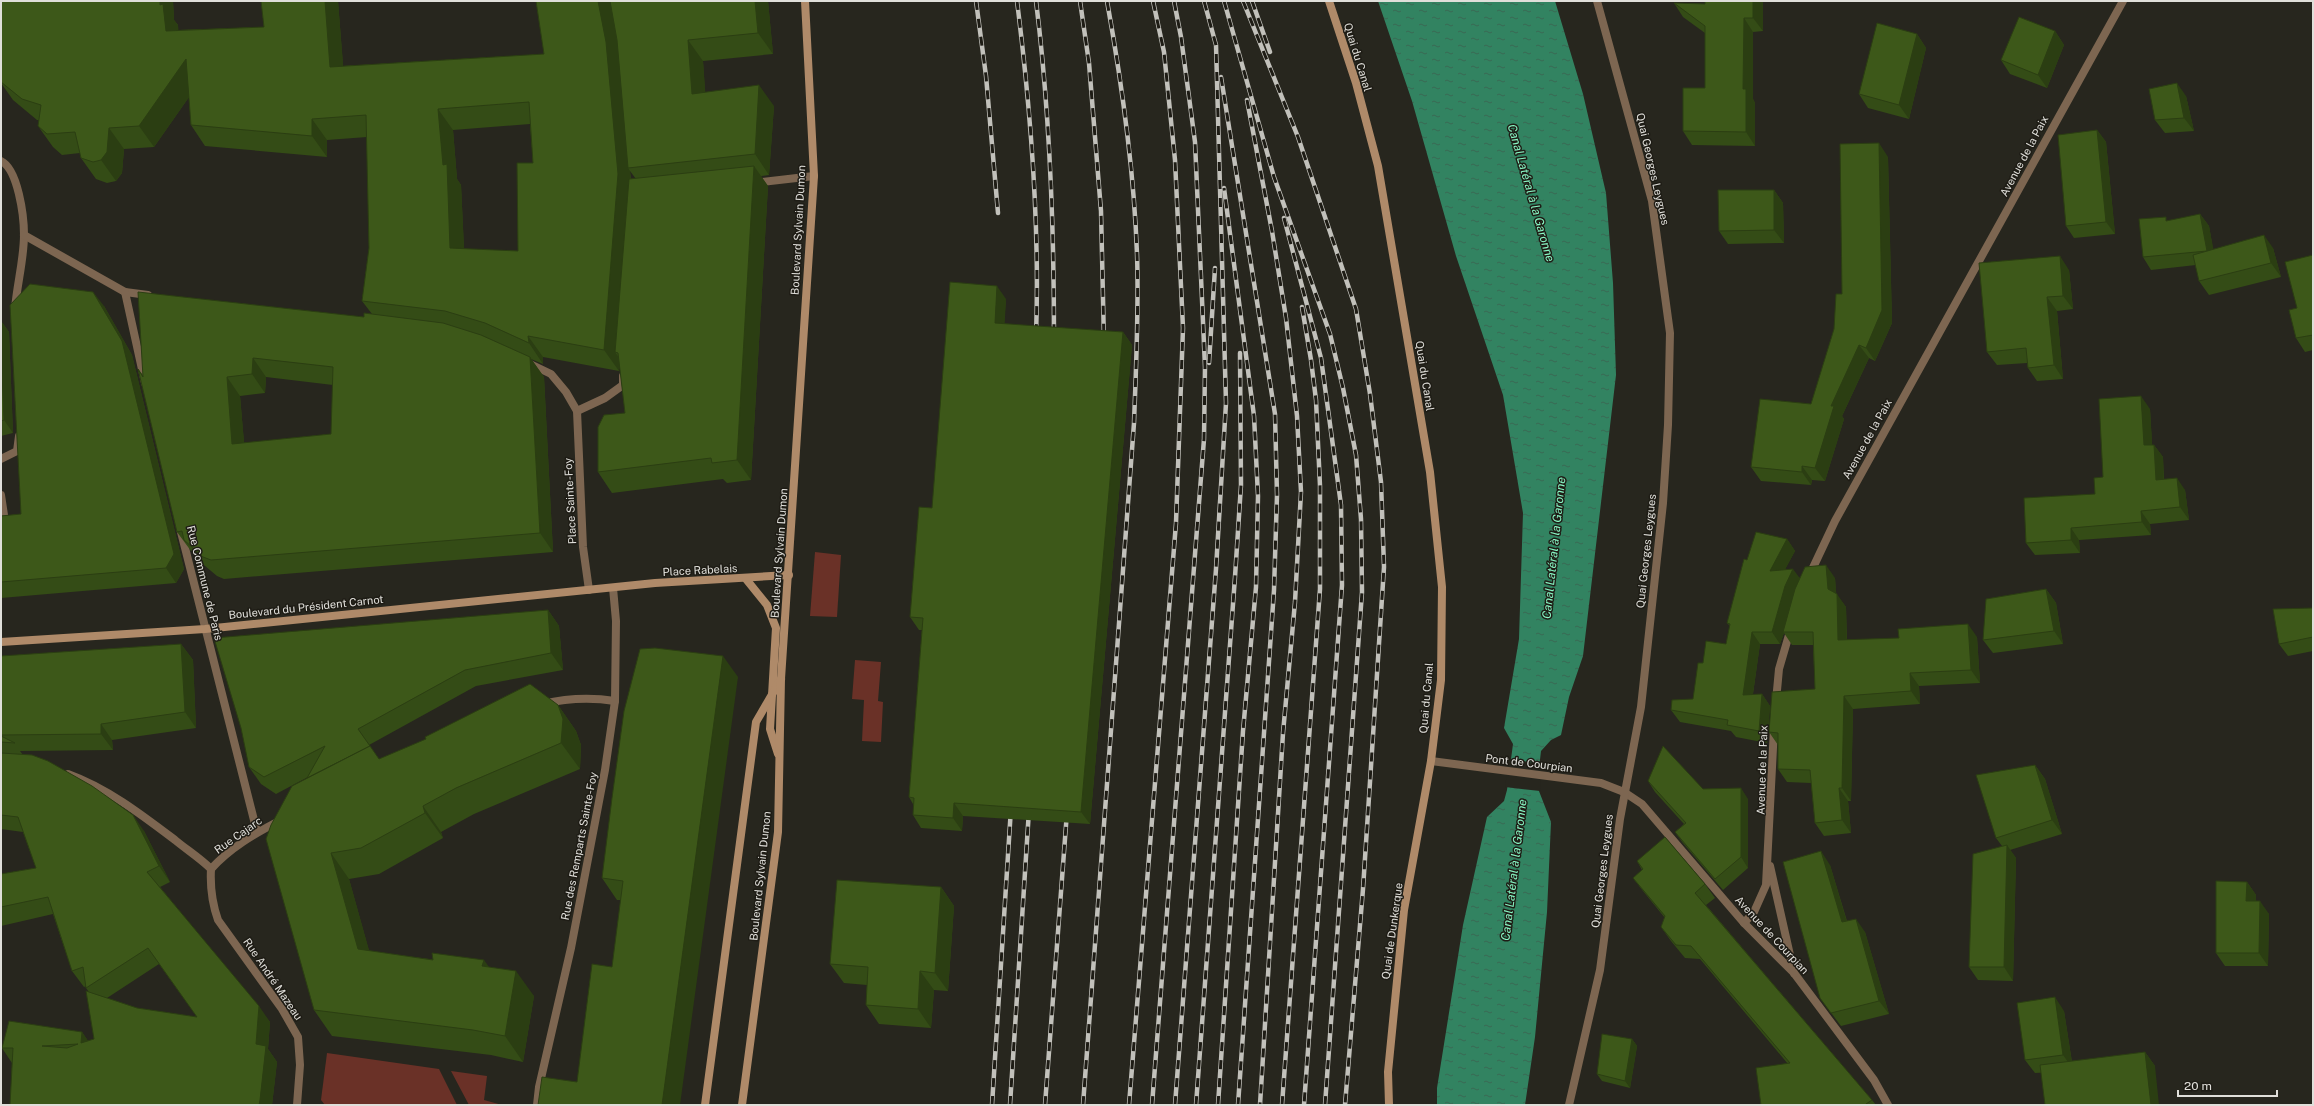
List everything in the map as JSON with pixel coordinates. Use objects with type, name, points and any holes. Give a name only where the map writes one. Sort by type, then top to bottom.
[{"type":"street","name":"Boulevard Sylvain Dumon","points":[[742,1105],[778,832],[781,678],[789,576],[814,176],[805,1]]},
{"type":"street","name":"Quai du Canal","points":[[1329,1],[1356,83],[1378,166],[1430,472],[1442,587],[1440,680],[1431,762]]},
{"type":"street","name":"Quai Georges Leygues","points":[[1570,1105],[1600,970],[1624,792],[1631,766],[1641,707],[1661,518],[1668,425],[1670,333],[1652,201],[1597,1]]},
{"type":"street","name":"Avenue de la Paix","points":[[1805,586],[1835,521],[2123,1]]},
{"type":"street","points":[[1,161],[7,164],[16,180],[24,235],[15,320]]},
{"type":"street","points":[[746,184],[814,176]]},
{"type":"street","points":[[24,235],[125,292],[156,296]]},
{"type":"street","points":[[125,292],[147,390]]},
{"type":"street","points":[[517,359],[551,374],[566,392],[577,410],[605,398],[623,385],[624,369]]},
{"type":"street","name":"Place Sainte-Foy","points":[[577,410],[583,547],[589,590]]},
{"type":"street","points":[[1,459],[17,451],[19,429]]},
{"type":"street","points":[[1,495],[4,515],[1,515]]},
{"type":"street","name":"Rue Commune de Paris","points":[[178,520],[257,832]]},
{"type":"street","name":"Place Rabelais","points":[[613,588],[697,580],[789,576]]},
{"type":"street","points":[[746,579],[767,604],[776,628],[770,728],[780,762]]},
{"type":"street","name":"Boulevard du Président Carnot","points":[[1,642],[205,629],[613,588]]},
{"type":"street","name":"Rue des Remparts Sainte-Foy","points":[[538,1105],[539,1087],[572,941],[605,770],[615,701],[616,629],[613,588]]},
{"type":"street","name":"Avenue de la Paix","points":[[1744,923],[1754,912],[1766,885],[1770,772],[1779,669],[1792,623]]},
{"type":"street","points":[[705,1105],[756,722],[781,678]]},
{"type":"street","points":[[531,707],[569,698],[591,698],[615,701]]},
{"type":"street","name":"Pont de Courpian","points":[[1431,762],[1601,783],[1624,792]]},
{"type":"street","name":"Quai de Dunkerque","points":[[1389,1105],[1388,1072],[1404,910],[1431,762]]},
{"type":"street","name":"Rue Cajarc","points":[[58,771],[80,779],[138,812],[200,858],[211,869],[222,857],[257,832],[285,818]]},
{"type":"street","name":"Avenue de Courpian","points":[[1624,792],[1642,804],[1744,923],[1794,973],[1874,1080],[1888,1105]]},
{"type":"street","points":[[1768,857],[1794,973]]},
{"type":"street","name":"Rue André Mazeau","points":[[211,869],[210,887],[213,906],[218,920],[282,1008],[298,1037],[300,1065],[297,1105]]},
{"type":"shaded area","points":[[815,552],[841,555],[837,617],[810,616]]},
{"type":"shaded area","points":[[855,660],[881,662],[878,701],[883,702],[881,742],[862,741],[864,700],[852,699]]},
{"type":"shaded area","points":[[327,1053],[439,1069],[457,1105],[325,1105],[321,1100]]},
{"type":"shaded area","points":[[451,1071],[487,1076],[484,1100],[502,1105],[469,1105]]},
{"type":"water","name":"Canal Latéral à la Garonne","points":[[1378,1],[1555,1],[1583,94],[1606,193],[1613,283],[1616,375],[1583,656],[1569,697],[1561,735],[1551,740],[1541,751],[1537,786],[1551,822],[1547,912],[1535,1037],[1525,1105],[1437,1105],[1437,1088],[1463,925],[1487,817],[1504,801],[1507,790],[1513,744],[1504,728],[1519,639],[1523,513],[1503,395],[1456,256],[1412,101]]},
{"type":"pier","points":[[1509,759],[1542,764],[1540,791],[1505,787]]},
{"type":"building","points":[[1,1],[160,1],[160,5],[163,4],[166,31],[264,27],[261,1],[325,1],[330,67],[544,54],[536,1],[598,1],[606,42],[618,174],[604,350],[528,336],[529,343],[485,323],[445,311],[362,301],[369,248],[366,115],[312,119],[312,136],[191,125],[186,59],[139,126],[109,128],[107,152],[101,160],[93,162],[81,158],[75,132],[47,134],[38,126],[41,105],[22,99],[1,82]],"holes":[[[529,102],[533,163],[517,163],[518,251],[450,248],[447,164],[443,165],[438,109]]]},
{"type":"building","points":[[610,1],[755,1],[758,33],[688,40],[692,94],[759,85],[755,154],[628,168],[617,40]]},
{"type":"building","points":[[1705,1],[1753,1],[1753,18],[1744,18],[1743,89],[1746,89],[1746,132],[1683,131],[1683,88],[1705,88],[1705,26],[1674,3],[1705,4]]},
{"type":"building","points":[[2019,17],[2055,31],[2038,75],[2001,60]]},
{"type":"building","points":[[1877,23],[1917,34],[1899,105],[1859,94]]},
{"type":"building","points":[[2177,83],[2184,118],[2155,120],[2149,89]]},
{"type":"building","points":[[2097,130],[2106,222],[2066,226],[2058,135]]},
{"type":"building","points":[[1879,143],[1882,310],[1866,348],[1859,345],[1831,406],[1834,406],[1815,468],[1802,466],[1802,472],[1751,467],[1760,399],[1811,404],[1834,329],[1836,294],[1842,294],[1840,144]]},
{"type":"building","points":[[754,166],[737,460],[712,463],[711,458],[598,472],[598,427],[604,415],[625,413],[618,353],[615,352],[629,179]]},
{"type":"building","points":[[1718,190],[1774,190],[1774,230],[1719,231]]},
{"type":"building","points":[[2200,214],[2207,251],[2143,257],[2139,219],[2166,217],[2166,221]]},
{"type":"building","points":[[2264,235],[2271,263],[2199,281],[2193,255]]},
{"type":"building","points":[[2313,255],[2313,335],[2296,338],[2289,310],[2297,308],[2285,262]]},
{"type":"building","points":[[2060,256],[2063,296],[2047,297],[2054,365],[2028,368],[2026,348],[1987,352],[1979,263]]},
{"type":"building","points":[[950,282],[997,286],[995,323],[1123,332],[1081,812],[954,803],[953,818],[913,815],[914,798],[909,797],[923,618],[910,617],[919,507],[932,508]]},
{"type":"building","points":[[30,284],[93,292],[122,341],[174,554],[166,568],[1,582],[1,516],[21,514],[10,305]]},
{"type":"building","points":[[138,292],[364,317],[364,313],[443,323],[481,335],[530,357],[540,533],[211,560],[203,557],[184,540],[182,531],[177,532],[138,369],[143,377]],"holes":[[[253,358],[333,367],[331,434],[232,444],[227,377],[252,374]]]},
{"type":"building","points":[[1,349],[4,420],[1,421]]},
{"type":"building","points":[[2141,396],[2144,445],[2154,445],[2156,480],[2177,478],[2180,507],[2141,511],[2142,522],[2071,528],[2071,540],[2026,543],[2024,498],[2095,494],[2094,478],[2103,477],[2099,399]]},
{"type":"building","points":[[1756,532],[1787,539],[1770,571],[1793,569],[1785,586],[1772,632],[1752,632],[1743,695],[1762,694],[1759,731],[1727,725],[1728,720],[1671,710],[1672,700],[1693,699],[1698,663],[1703,663],[1706,641],[1726,644],[1730,624],[1727,623],[1744,559],[1747,560]]},
{"type":"building","points":[[1826,565],[1828,589],[1837,594],[1838,640],[1899,638],[1898,629],[1968,624],[1971,670],[1910,673],[1911,691],[1844,696],[1842,788],[1839,788],[1842,820],[1815,823],[1810,770],[1778,769],[1778,733],[1769,732],[1772,692],[1815,689],[1813,632],[1783,632],[1795,589],[1805,567]]},
{"type":"building","points":[[2046,589],[2054,631],[1983,640],[1986,599]]},
{"type":"building","points":[[2313,608],[2313,637],[2279,644],[2273,609]]},
{"type":"building","points":[[548,610],[551,653],[465,670],[358,729],[370,746],[307,778],[325,746],[264,777],[249,767],[241,728],[214,638]]},
{"type":"building","points":[[181,644],[185,712],[101,724],[101,734],[1,735],[1,656]]},
{"type":"building","points":[[655,648],[723,656],[662,1105],[538,1105],[542,1077],[577,1082],[592,964],[612,967],[623,881],[602,878],[612,798],[624,711],[640,649]]},
{"type":"building","points":[[530,684],[558,705],[563,719],[561,743],[456,788],[423,806],[425,813],[361,848],[331,853],[358,949],[433,960],[432,953],[484,960],[482,966],[516,971],[505,1036],[473,1030],[314,1010],[266,839],[271,825],[292,786],[370,746],[379,759],[426,739],[425,737]]},
{"type":"building","points":[[1,736],[15,743],[1,742]]},
{"type":"building","points":[[1663,746],[1703,789],[1741,788],[1741,857],[1715,879],[1675,832],[1686,823],[1648,781]]},
{"type":"building","points":[[1,753],[32,755],[48,761],[92,786],[133,815],[159,866],[147,872],[259,1006],[256,1044],[266,1046],[259,1105],[10,1105],[13,1048],[2,1048],[9,1021],[82,1032],[81,1043],[94,1039],[86,991],[137,1008],[197,1017],[148,948],[86,988],[83,967],[72,971],[48,897],[1,907],[1,874],[36,868],[18,817],[1,815]],"holes":[[[78,1044],[67,1048],[42,1046]]]},
{"type":"building","points":[[2035,765],[2052,820],[1996,838],[1976,775]]},
{"type":"building","points":[[1665,837],[1705,884],[1695,893],[1872,1100],[1866,1104],[1867,1105],[1761,1105],[1756,1068],[1790,1063],[1691,946],[1676,945],[1661,927],[1665,916],[1633,878],[1643,869],[1637,861]]},
{"type":"building","points":[[2007,845],[2004,967],[1969,967],[1973,854]]},
{"type":"building","points":[[1821,851],[1842,922],[1856,919],[1879,1001],[1831,1013],[1820,998],[1783,862]]},
{"type":"building","points":[[837,880],[941,887],[935,973],[920,971],[918,1009],[866,1005],[868,967],[830,964]]},
{"type":"building","points":[[2216,881],[2247,882],[2246,901],[2260,901],[2259,953],[2216,953]]},
{"type":"building","points":[[2055,997],[2063,1055],[2025,1060],[2017,1003]]},
{"type":"building","points":[[1602,1034],[1632,1039],[1625,1081],[1597,1074]]},
{"type":"building","points":[[2145,1052],[2151,1105],[2045,1105],[2040,1065]]},
{"type":"railway","points":[[976,1],[986,76],[998,213]]},
{"type":"railway","points":[[1017,1],[1033,168],[1037,252],[1036,336]]},
{"type":"railway","points":[[1036,1],[1048,127],[1053,253],[1054,338]]},
{"type":"railway","points":[[1080,1],[1089,63],[1101,211],[1104,342]]},
{"type":"railway","points":[[1083,1105],[1134,423],[1138,296],[1137,254],[1130,158],[1118,64],[1107,1]]},
{"type":"railway","points":[[1129,1105],[1176,523],[1183,328],[1175,160],[1164,52],[1153,1]]},
{"type":"railway","points":[[1152,1105],[1204,439],[1205,367],[1195,142],[1181,37],[1174,1]]},
{"type":"railway","points":[[1175,1105],[1216,569],[1226,403],[1216,45],[1204,1]]},
{"type":"railway","points":[[1224,1],[1274,177],[1330,334],[1343,388],[1356,455],[1361,519],[1362,592],[1325,1105]]},
{"type":"railway","points":[[1243,1],[1298,137],[1356,309],[1370,394],[1381,482],[1384,567],[1363,889],[1345,1105]]},
{"type":"railway","points":[[1252,1],[1270,52]]},
{"type":"railway","points":[[1221,77],[1275,414],[1277,495],[1274,590],[1238,1105]]},
{"type":"railway","points":[[1247,100],[1272,231],[1286,318],[1297,416],[1301,492],[1295,602],[1283,733],[1260,1105]]},
{"type":"railway","points":[[1218,1105],[1243,731],[1256,587],[1258,496],[1254,416],[1224,188]]},
{"type":"railway","points":[[1284,218],[1321,358],[1341,505],[1342,585],[1304,1105]]},
{"type":"railway","points":[[1209,363],[1215,268]]},
{"type":"railway","points":[[1282,1105],[1320,589],[1320,486],[1316,400],[1302,307]]},
{"type":"railway","points":[[1196,1105],[1241,485],[1240,353]]},
{"type":"railway","points":[[992,1105],[1011,808]]},
{"type":"railway","points":[[1010,1105],[1029,810]]},
{"type":"railway","points":[[1045,1105],[1067,812]]}]
